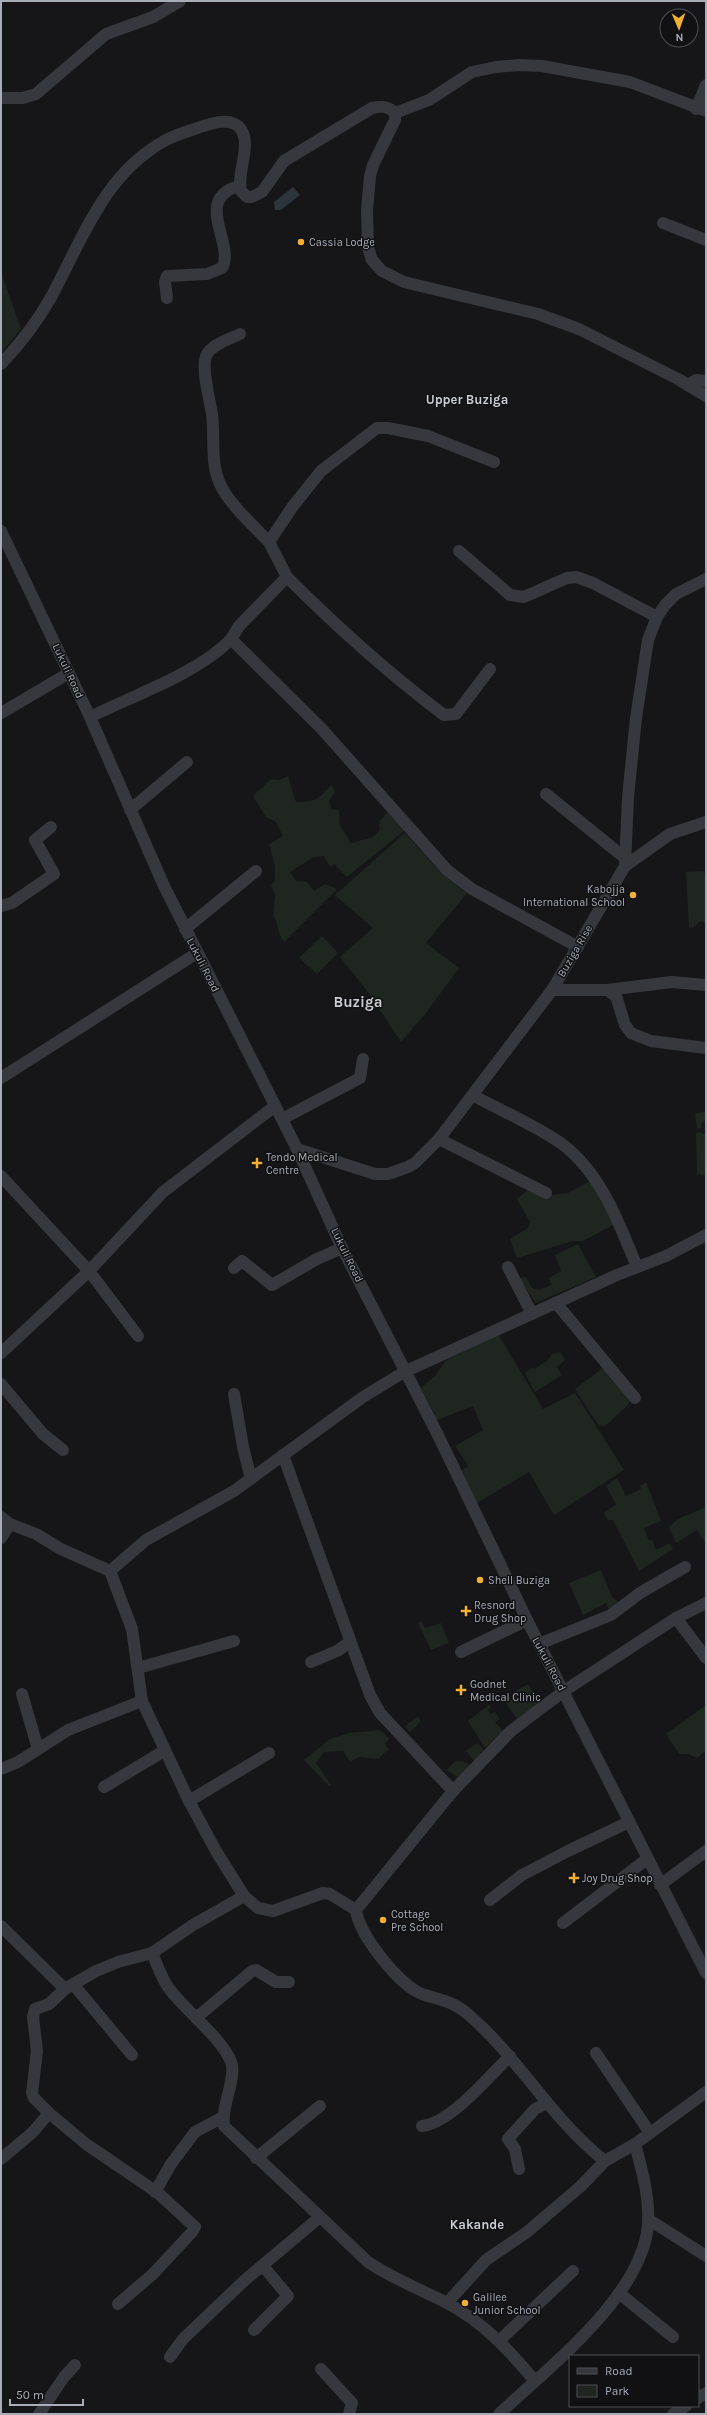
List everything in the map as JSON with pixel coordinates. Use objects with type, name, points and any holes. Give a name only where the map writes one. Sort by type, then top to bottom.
[{"type":"street","points":[[1,98],[23,98],[36,94],[106,34],[153,17],[180,1]]},
{"type":"street","points":[[395,113],[429,100],[472,72],[490,68],[519,65],[556,68],[630,82],[701,110],[706,85]]},
{"type":"street","points":[[1,364],[44,310],[89,220],[106,192],[131,166],[150,150],[166,140],[213,123],[232,123],[239,128],[244,136],[240,186],[242,194],[247,197],[257,195],[262,192],[278,166],[289,157],[372,108],[389,107],[395,113]]},
{"type":"street","points":[[395,113],[392,128],[370,176],[367,210],[368,247],[372,260],[382,271],[404,282],[549,318],[579,329],[688,385],[706,396]]},
{"type":"street","points":[[167,298],[165,282],[167,276],[207,274],[222,268],[226,257],[218,229],[217,211],[221,196],[226,190],[240,186]]},
{"type":"street","points":[[663,223],[706,240]]},
{"type":"street","points":[[240,334],[214,347],[207,354],[204,364],[212,416],[215,461],[220,485],[240,511],[269,542],[287,577],[328,618],[404,686],[444,715],[456,714],[490,669]]},
{"type":"street","points":[[688,385],[696,380],[706,381]]},
{"type":"street","points":[[269,542],[293,506],[321,471],[377,428],[388,428],[428,436],[494,462]]},
{"type":"street","name":"Lukuli Road","points":[[1,531],[90,717],[184,929],[282,1119],[342,1248],[404,1372],[438,1435],[527,1620],[564,1691],[660,1885],[706,1973]]},
{"type":"street","points":[[459,551],[510,595],[524,597],[567,578],[576,577],[593,583],[657,617]]},
{"type":"street","points":[[90,717],[202,662],[222,648],[231,639],[239,626],[287,577]]},
{"type":"street","name":"Buziga Rise","points":[[297,1149],[375,1174],[388,1174],[415,1163],[439,1139],[474,1096],[552,990],[578,947],[625,862],[636,718],[648,640],[657,617],[676,594],[706,579]]},
{"type":"street","points":[[231,639],[320,728],[446,870],[472,889],[578,947]]},
{"type":"street","points":[[1,713],[69,673]]},
{"type":"street","points":[[130,810],[187,762]]},
{"type":"street","points":[[546,794],[625,862],[670,834],[706,822]]},
{"type":"street","points":[[1,906],[12,903],[54,874],[35,840],[51,827]]},
{"type":"street","points":[[184,929],[256,871]]},
{"type":"street","points":[[1,1078],[197,953]]},
{"type":"street","points":[[552,990],[607,990],[672,982],[706,985]]},
{"type":"street","points":[[607,990],[616,996],[625,1025],[631,1033],[651,1041],[706,1048]]},
{"type":"street","points":[[282,1119],[360,1078],[363,1059]]},
{"type":"street","points":[[474,1096],[561,1144],[585,1166],[604,1194],[637,1267]]},
{"type":"street","points":[[1,1353],[90,1272],[163,1192],[275,1106]]},
{"type":"street","points":[[439,1139],[546,1194]]},
{"type":"street","points":[[1,1176],[90,1272],[138,1336]]},
{"type":"street","points":[[110,1571],[146,1540],[234,1491],[363,1397],[404,1372],[637,1267],[666,1256],[706,1235]]},
{"type":"street","points":[[234,1268],[242,1261],[272,1285],[317,1259],[342,1248]]},
{"type":"street","points":[[508,1267],[532,1314]]},
{"type":"street","points":[[556,1303],[635,1398]]},
{"type":"street","points":[[1,1384],[33,1424],[63,1450]]},
{"type":"street","points":[[234,1394],[243,1447],[251,1479]]},
{"type":"street","points":[[283,1455],[370,1695],[380,1713],[453,1791]]},
{"type":"street","points":[[1,1538],[6,1521],[36,1534],[61,1549],[110,1571],[132,1629],[142,1701],[164,1751],[189,1801],[216,1851],[244,1896],[258,1908],[273,1911],[323,1894],[330,1894],[356,1910],[359,1924],[366,1938],[403,1980],[422,1993],[445,1999],[467,2013],[510,2056],[559,2119],[605,2162]]},
{"type":"street","points":[[539,1644],[611,1616],[640,1593],[685,1566]]},
{"type":"street","points":[[356,1910],[453,1791],[510,1731],[564,1691],[676,1618],[706,1603]]},
{"type":"street","points":[[676,1618],[706,1658]]},
{"type":"street","points":[[461,1652],[527,1620]]},
{"type":"street","points":[[138,1668],[234,1641]]},
{"type":"street","points":[[311,1662],[337,1651],[350,1642]]},
{"type":"street","points":[[22,1694],[38,1749]]},
{"type":"street","points":[[1,1769],[18,1762],[68,1730],[142,1701]]},
{"type":"street","points":[[104,1787],[164,1751]]},
{"type":"street","points":[[189,1801],[269,1753]]},
{"type":"street","points":[[490,1900],[522,1875],[629,1822]]},
{"type":"street","points":[[660,1885],[706,1851]]},
{"type":"street","points":[[563,1922],[625,1873],[647,1859]]},
{"type":"street","points":[[118,2304],[153,2274],[194,2230],[193,2225],[155,2192],[86,2144],[34,2098],[32,2092],[37,2051],[34,2012],[35,2009],[49,2004],[69,1987],[96,1971],[118,1962],[152,1953],[193,1925],[244,1896]]},
{"type":"street","points":[[3,1931],[69,1987],[132,2054]]},
{"type":"street","points":[[152,1953],[168,1987],[220,2046],[232,2065],[223,2117],[224,2126],[256,2158],[374,2266],[392,2278],[447,2303],[500,2340],[534,2380]]},
{"type":"street","points":[[196,2018],[252,1971],[256,1970],[276,1982],[289,1982]]},
{"type":"street","points":[[596,2053],[650,2133]]},
{"type":"street","points":[[422,2126],[431,2125],[452,2111],[510,2056]]},
{"type":"street","points":[[447,2303],[486,2260],[527,2232],[581,2186],[605,2162],[635,2144],[706,2092]]},
{"type":"street","points":[[519,2168],[515,2149],[508,2139],[535,2109],[547,2103]]},
{"type":"street","points":[[256,2158],[320,2106]]},
{"type":"street","points":[[1,2159],[33,2132],[49,2112]]},
{"type":"street","points":[[155,2192],[195,2132],[223,2117]]},
{"type":"street","points":[[499,2414],[534,2380],[573,2347],[619,2293],[637,2266],[645,2242],[648,2219],[647,2189],[635,2144]]},
{"type":"street","points":[[170,2357],[183,2338],[263,2266],[270,2257],[320,2217]]},
{"type":"street","points":[[648,2219],[706,2256]]},
{"type":"street","points":[[254,2330],[288,2296],[263,2266]]},
{"type":"street","points":[[500,2340],[573,2271]]},
{"type":"street","points":[[619,2293],[673,2337]]},
{"type":"street","points":[[39,2414],[64,2377],[75,2365]]},
{"type":"street","points":[[321,2369],[352,2403],[349,2414]]},
{"type":"street","points":[[673,2414],[684,2407]]},
{"type":"green space","points":[[1,272],[21,329],[1,353]]},
{"type":"green space","points":[[288,776],[296,802],[316,799],[320,797],[331,785],[335,792],[329,801],[331,809],[339,810],[340,826],[351,843],[373,837],[380,830],[379,822],[389,810],[405,830],[347,877],[334,864],[330,867],[324,856],[314,857],[290,872],[296,881],[307,882],[314,891],[325,884],[337,889],[284,942],[273,915],[275,895],[271,885],[275,880],[275,866],[269,844],[283,836],[276,822],[266,817],[253,796],[271,779],[280,780]]},
{"type":"green space","points":[[405,833],[442,874],[467,893],[426,943],[459,968],[425,1014],[401,1042],[368,992],[340,957],[373,928],[335,895]]},
{"type":"green space","points":[[704,871],[706,880],[706,923],[700,921],[694,927],[689,928],[686,872]]},
{"type":"green space","points":[[322,936],[338,953],[317,974],[299,958]]},
{"type":"green space","points":[[706,1112],[706,1120],[702,1123],[701,1128],[697,1129],[695,1113]]},
{"type":"green space","points":[[701,1132],[706,1135],[706,1175],[697,1174],[696,1133]]},
{"type":"green space","points":[[592,1180],[613,1225],[583,1241],[573,1241],[517,1258],[510,1239],[528,1228],[530,1222],[517,1199],[529,1189],[543,1196],[568,1193]]},
{"type":"green space","points":[[578,1244],[596,1277],[536,1303],[519,1278],[526,1277],[532,1288],[539,1290],[551,1285],[549,1278],[561,1271],[555,1255]]},
{"type":"green space","points":[[498,1334],[543,1409],[575,1393],[624,1470],[554,1515],[529,1472],[477,1503],[462,1470],[468,1466],[455,1446],[483,1430],[473,1406],[437,1420],[421,1388],[436,1375],[445,1361]]},
{"type":"green space","points":[[560,1352],[565,1360],[557,1367],[562,1375],[535,1392],[525,1373],[533,1367],[535,1369],[548,1360],[552,1354]]},
{"type":"green space","points":[[604,1367],[631,1398],[628,1405],[605,1426],[599,1426],[575,1389]]},
{"type":"green space","points":[[617,1478],[626,1496],[641,1489],[640,1486],[646,1482],[661,1521],[644,1528],[649,1541],[652,1540],[656,1550],[670,1543],[673,1549],[639,1571],[613,1520],[608,1520],[604,1513],[616,1504],[606,1486]]},
{"type":"green space","points":[[706,1507],[706,1544],[697,1530],[676,1543],[669,1527],[678,1519]]},
{"type":"green space","points":[[601,1570],[612,1597],[621,1605],[611,1614],[606,1603],[583,1615],[569,1583]]},
{"type":"green space","points":[[421,1621],[425,1628],[441,1623],[449,1643],[431,1650],[418,1623]]},
{"type":"green space","points":[[528,1684],[539,1703],[517,1719],[506,1703],[515,1697],[514,1692]]},
{"type":"green space","points":[[489,1705],[491,1707],[488,1710],[491,1714],[495,1712],[500,1719],[495,1722],[503,1731],[485,1748],[468,1721]]},
{"type":"green space","points":[[706,1705],[706,1750],[697,1758],[689,1754],[679,1754],[666,1734]]},
{"type":"green space","points":[[418,1716],[421,1721],[410,1732],[405,1726]]},
{"type":"green space","points":[[380,1730],[389,1738],[385,1744],[389,1749],[378,1759],[359,1757],[350,1762],[343,1751],[324,1752],[316,1763],[331,1785],[330,1787],[304,1760],[330,1739],[349,1733]]},
{"type":"green space","points":[[477,1743],[484,1750],[480,1753],[482,1756],[475,1762],[466,1751]]},
{"type":"green space","points":[[456,1761],[465,1762],[473,1767],[461,1779],[446,1770]]},
{"type":"shaded area","points":[[293,187],[300,195],[281,210],[275,210],[274,202]]},
{"type":"place","name":"Cassia Lodge","points":[[301,242]]},
{"type":"place","name":"Kabojja International School","points":[[633,895]]},
{"type":"place","name":"Tendo Medical Centre","points":[[257,1163]]},
{"type":"place","name":"Shell Buziga","points":[[480,1580]]},
{"type":"place","name":"Resnord Drug Shop","points":[[466,1611]]},
{"type":"place","name":"Godnet Medical Clinic","points":[[461,1690]]},
{"type":"place","name":"Joy Drug Shop","points":[[574,1878]]},
{"type":"place","name":"Cottage Pre School","points":[[383,1920]]},
{"type":"place","name":"Galilee Junior School","points":[[465,2303]]},
{"type":"district","name":"Upper Buziga","points":[[467,399]]},
{"type":"district","name":"Buziga","points":[[358,1002]]},
{"type":"district","name":"Kakande","points":[[477,2224]]}]
